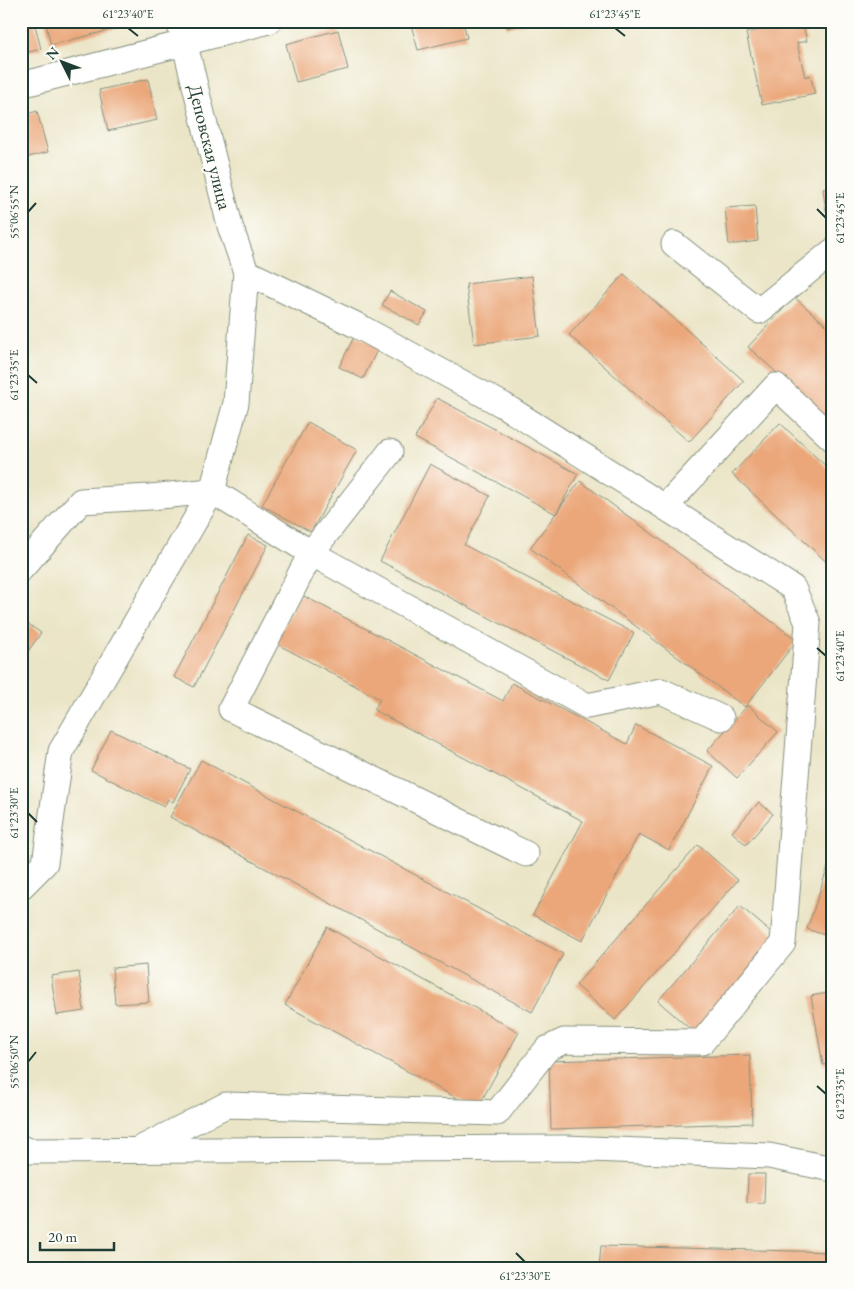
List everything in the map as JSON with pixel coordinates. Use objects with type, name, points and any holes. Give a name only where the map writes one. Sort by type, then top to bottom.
[{"type":"street","points":[[21,85],[182,33],[269,21]]},
{"type":"street","name":"Деповская улица","points":[[182,33],[230,226],[246,272]]},
{"type":"street","points":[[674,244],[759,311],[833,251]]},
{"type":"street","points":[[21,887],[45,863],[61,751],[212,491],[236,403],[246,272],[356,325],[503,405],[794,588],[808,623],[783,943],[702,1042],[564,1041],[547,1049],[497,1113],[226,1105],[138,1150]]},
{"type":"street","points":[[665,507],[776,386],[833,439]]},
{"type":"street","points":[[390,452],[311,553],[231,709],[526,854]]},
{"type":"street","points":[[21,569],[81,501],[212,491],[311,553],[587,706],[661,691],[721,718]]},
{"type":"street","points":[[21,1148],[30,1151],[565,1148],[769,1156],[833,1168]]},
{"type":"building","points":[[21,21],[34,21],[41,49],[21,54]]},
{"type":"building","points":[[45,21],[142,21],[142,22],[51,45]]},
{"type":"building","points":[[410,21],[463,21],[467,38],[418,50]]},
{"type":"building","points":[[506,21],[530,21],[530,22],[507,28]]},
{"type":"building","points":[[802,21],[807,41],[797,43],[805,77],[810,75],[815,94],[762,105],[746,33]]},
{"type":"building","points":[[338,30],[348,69],[296,82],[286,44]]},
{"type":"building","points":[[148,79],[157,120],[108,131],[99,90]]},
{"type":"building","points":[[37,111],[48,152],[21,159],[21,116]]},
{"type":"building","points":[[833,187],[833,210],[826,211],[823,189]]},
{"type":"building","points":[[755,206],[758,241],[729,245],[725,208]]},
{"type":"building","points":[[624,274],[744,381],[689,442],[569,335]]},
{"type":"building","points":[[532,276],[540,336],[474,344],[466,284]]},
{"type":"building","points":[[390,291],[427,312],[419,325],[382,305]]},
{"type":"building","points":[[794,297],[833,331],[833,423],[748,347]]},
{"type":"building","points":[[355,335],[379,346],[363,379],[339,367]]},
{"type":"building","points":[[437,398],[578,474],[556,514],[415,438]]},
{"type":"building","points":[[308,422],[357,450],[311,532],[262,505]]},
{"type":"building","points":[[780,423],[833,473],[833,568],[732,474]]},
{"type":"building","points":[[430,464],[490,496],[464,545],[634,633],[609,680],[380,561]]},
{"type":"building","points":[[580,481],[797,640],[745,707],[530,548]]},
{"type":"building","points":[[248,535],[268,545],[194,687],[174,677]]},
{"type":"building","points":[[300,594],[503,701],[512,683],[627,744],[636,725],[713,766],[669,850],[639,834],[582,941],[533,915],[583,821],[374,710],[380,699],[275,643]]},
{"type":"building","points":[[21,619],[41,633],[21,661]]},
{"type":"building","points":[[748,705],[778,732],[737,778],[707,751]]},
{"type":"building","points":[[111,730],[190,769],[173,802],[168,799],[164,807],[91,770]]},
{"type":"building","points":[[201,760],[563,954],[532,1012],[170,817]]},
{"type":"building","points":[[759,802],[773,814],[746,845],[732,832]]},
{"type":"building","points":[[698,845],[738,880],[615,1020],[576,985]]},
{"type":"building","points":[[833,855],[833,938],[807,929]]},
{"type":"building","points":[[740,906],[779,939],[697,1035],[658,1001]]},
{"type":"building","points":[[327,927],[519,1032],[477,1109],[285,1005]]},
{"type":"building","points":[[146,965],[149,1002],[115,1004],[112,968]]},
{"type":"building","points":[[79,972],[84,1011],[57,1015],[51,976]]},
{"type":"building","points":[[833,992],[833,1063],[823,1065],[811,996]]},
{"type":"building","points":[[750,1055],[752,1123],[551,1129],[549,1061]]},
{"type":"building","points":[[748,1174],[765,1174],[764,1204],[747,1203]]},
{"type":"building","points":[[601,1246],[833,1252],[833,1268],[599,1268]]}]
